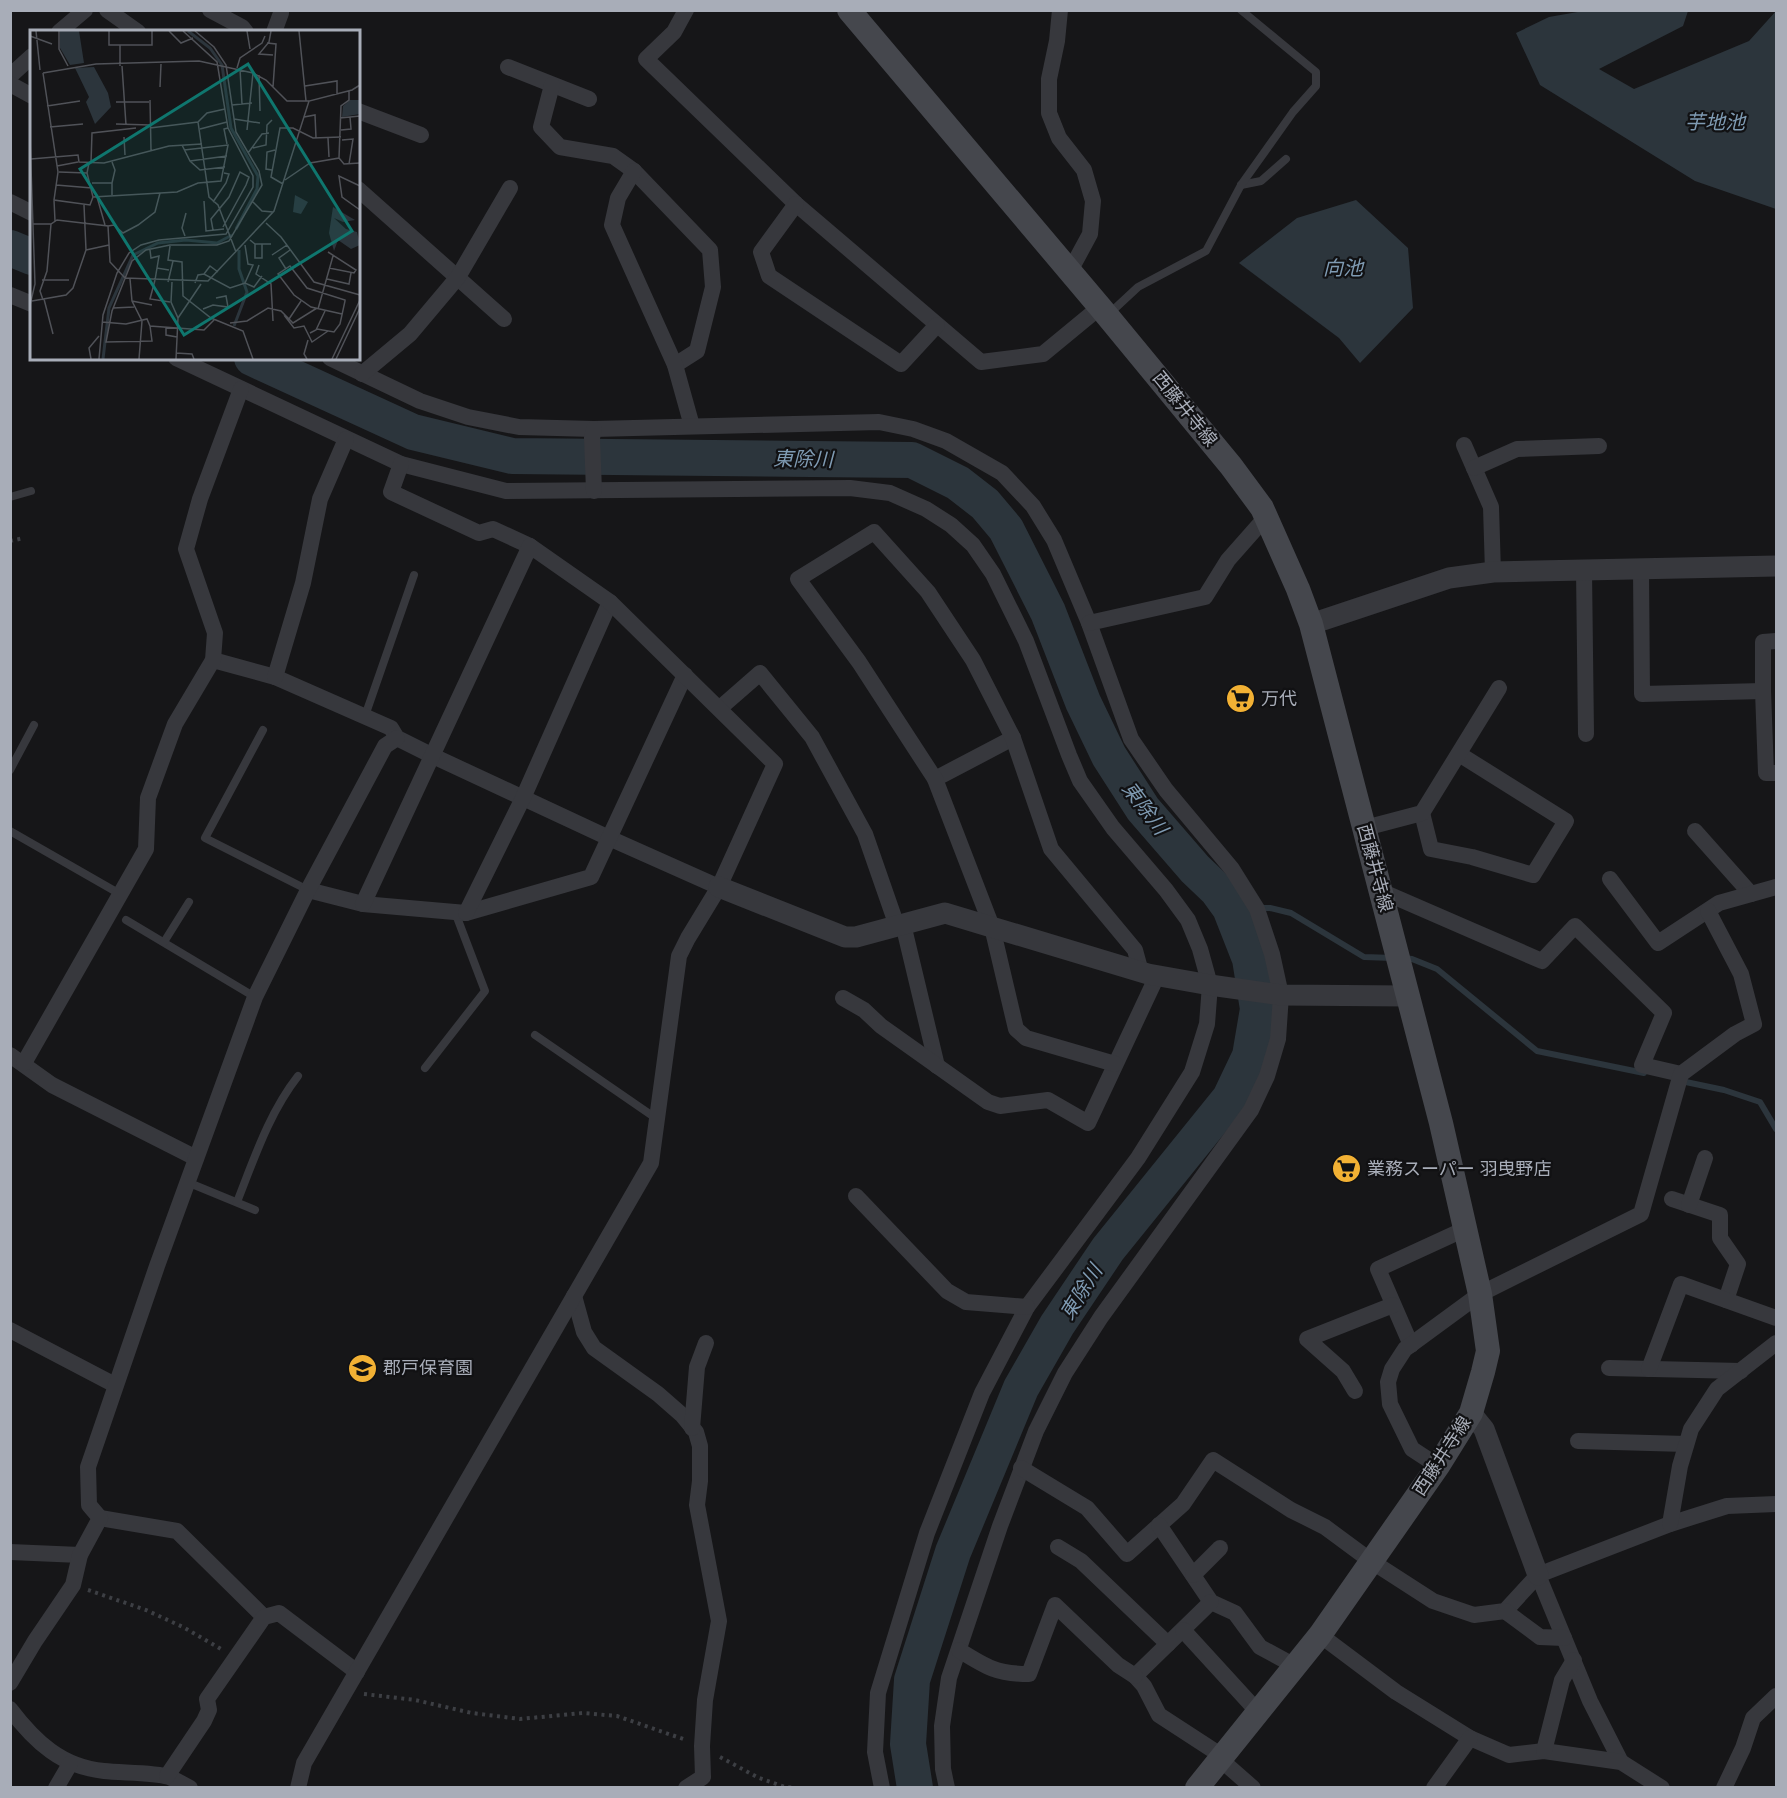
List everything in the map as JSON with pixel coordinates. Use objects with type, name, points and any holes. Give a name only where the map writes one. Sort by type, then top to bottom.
[{"type":"main road","name":"西藤井寺線","points":[[849,10],[1070,271],[1231,466],[1262,508],[1311,624],[1441,1124],[1480,1294],[1488,1351],[1471,1413],[1320,1635],[1197,1788]]},
{"type":"street","points":[[61,30],[85,10]]},
{"type":"street","points":[[107,10],[135,30]]},
{"type":"street","points":[[210,10],[244,30]]},
{"type":"street","points":[[275,30],[280,10]]},
{"type":"street","points":[[686,10],[674,32],[646,59],[796,204],[981,362],[1043,354],[1103,311]]},
{"type":"street","points":[[1060,10],[1057,41],[1048,79],[1050,113],[1059,138],[1084,170],[1093,201],[1090,234],[1070,271]]},
{"type":"street","points":[[10,76],[30,58]]},
{"type":"street","points":[[508,67],[589,99]]},
{"type":"street","points":[[10,84],[30,95]]},
{"type":"street","points":[[552,85],[541,127],[560,147],[614,156],[634,171],[710,250],[713,287],[697,351],[675,365]]},
{"type":"street","points":[[360,112],[421,135]]},
{"type":"street","points":[[634,171],[618,198],[612,225],[675,365],[692,426]]},
{"type":"street","points":[[362,374],[410,333],[458,277],[510,189]]},
{"type":"street","points":[[360,191],[504,319]]},
{"type":"street","points":[[10,202],[30,212]]},
{"type":"street","points":[[796,204],[760,252],[769,276],[901,364],[937,324]]},
{"type":"street","points":[[10,295],[30,303]]},
{"type":"street","points":[[180,360],[401,464],[506,491],[594,486],[850,488],[890,493],[926,509],[951,525],[973,545],[993,574],[1026,641],[1080,781],[1113,828],[1166,890],[1188,920],[1200,949],[1210,985],[1207,1024],[1192,1072],[1138,1158],[1027,1307],[982,1394],[927,1533],[878,1693],[875,1752],[882,1788]]},
{"type":"street","points":[[334,360],[420,401],[468,417],[519,427],[593,433],[692,426],[879,422],[913,429],[946,441],[1002,473],[1033,506],[1054,540],[1089,623],[1131,739],[1166,790],[1232,869],[1257,909],[1272,954],[1281,995],[1278,1039],[1267,1076],[1251,1110],[1101,1317],[1065,1373],[1036,1431],[1000,1526],[949,1678],[942,1726],[947,1788]]},
{"type":"street","points":[[196,1158],[52,1085],[17,1059],[146,849],[148,798],[175,724],[213,660],[215,633],[186,549],[200,499],[241,389]]},
{"type":"street","points":[[593,433],[594,486]]},
{"type":"street","points":[[275,677],[303,583],[320,499],[346,439]]},
{"type":"street","points":[[1464,445],[1491,507],[1493,572]]},
{"type":"street","points":[[1474,468],[1517,449],[1599,446]]},
{"type":"street","points":[[298,1788],[304,1763],[651,1163],[679,956],[719,887],[776,764],[610,602],[530,546],[493,529],[479,533],[391,492],[401,464]]},
{"type":"street","points":[[1089,623],[1205,597],[1228,560],[1266,517]]},
{"type":"street","points":[[1115,1064],[1026,1038],[1016,1029],[992,927],[935,778],[859,662],[798,579],[874,532],[928,592],[973,660],[1013,738],[1051,849],[1135,950],[1149,974]]},
{"type":"street","points":[[363,904],[530,546]]},
{"type":"street","points":[[1311,624],[1449,578],[1493,572],[1776,566]]},
{"type":"street","points":[[1641,569],[1642,694],[1763,691]]},
{"type":"street","points":[[1584,570],[1586,734]]},
{"type":"street","points":[[461,912],[523,798],[610,602]]},
{"type":"street","points":[[1776,641],[1763,642],[1766,773],[1776,773]]},
{"type":"street","points":[[213,660],[275,677],[365,716],[391,728],[397,738],[609,838],[719,887],[845,936],[856,937],[945,913],[1149,974],[1210,985],[1281,995],[1407,996]]},
{"type":"street","points":[[720,708],[760,673],[812,737],[865,834],[900,925],[937,1066]]},
{"type":"street","points":[[308,891],[363,904],[461,912],[591,877],[686,675]]},
{"type":"street","points":[[1365,828],[1422,813],[1499,688]]},
{"type":"street","points":[[264,1617],[177,1532],[100,1518],[89,1505],[88,1467],[187,1182],[255,997],[385,746],[397,738]]},
{"type":"street","points":[[935,778],[1013,738]]},
{"type":"street","points":[[1422,813],[1431,849],[1472,857],[1533,875],[1566,821],[1458,754]]},
{"type":"street","points":[[1695,831],[1751,894]]},
{"type":"street","points":[[1611,879],[1658,944],[1719,903],[1776,887]]},
{"type":"street","points":[[1381,891],[1542,961],[1575,926],[1664,1013],[1642,1065],[1681,1074]]},
{"type":"street","points":[[1437,1466],[1412,1449],[1390,1404],[1388,1383],[1392,1369],[1406,1349],[1480,1294],[1641,1214],[1681,1074],[1735,1034],[1754,1024],[1741,974],[1708,911]]},
{"type":"street","points":[[843,998],[864,1010],[881,1026],[988,1102],[1000,1106],[1048,1100],[1088,1123],[1115,1064],[1149,974]]},
{"type":"street","points":[[1689,1205],[1705,1158]]},
{"type":"street","points":[[856,1196],[947,1291],[966,1302],[1027,1307]]},
{"type":"street","points":[[1672,1199],[1720,1215],[1720,1238],[1738,1264],[1726,1300]]},
{"type":"street","points":[[1411,1345],[1378,1269],[1465,1229]]},
{"type":"street","points":[[1649,1369],[1682,1284],[1776,1318]]},
{"type":"street","points":[[574,1296],[584,1332],[594,1348],[658,1394],[682,1415],[696,1432],[700,1446],[697,1505],[719,1621],[705,1700],[702,1777],[686,1788]]},
{"type":"street","points":[[1355,1391],[1342,1371],[1307,1339],[1394,1305]]},
{"type":"street","points":[[10,1330],[115,1385]]},
{"type":"street","points":[[692,1428],[697,1367],[706,1343]]},
{"type":"street","points":[[1670,1524],[1680,1466],[1691,1429],[1716,1389],[1776,1343]]},
{"type":"street","points":[[1609,1368],[1741,1371]]},
{"type":"street","points":[[1471,1413],[1484,1429],[1538,1575],[1590,1701],[1621,1762]]},
{"type":"street","points":[[1578,1441],[1686,1444]]},
{"type":"street","points":[[1022,1468],[1087,1508],[1127,1554],[1183,1504],[1213,1460],[1291,1510],[1324,1527],[1371,1562],[1433,1601],[1474,1615],[1505,1611],[1538,1575],[1670,1524],[1727,1506],[1776,1504]]},
{"type":"street","points":[[10,1683],[73,1585],[80,1555],[100,1518]]},
{"type":"street","points":[[1159,1525],[1211,1602],[1235,1613],[1260,1647],[1295,1666]]},
{"type":"street","points":[[1058,1547],[1081,1561],[1168,1644]]},
{"type":"street","points":[[1193,1575],[1220,1548]]},
{"type":"street","points":[[10,1552],[80,1555]]},
{"type":"street","points":[[1135,1676],[1211,1602]]},
{"type":"street","points":[[959,1650],[982,1665],[1006,1674],[1029,1674],[1055,1605],[1118,1665],[1135,1676],[1144,1686],[1159,1715],[1221,1758],[1253,1788]]},
{"type":"street","points":[[1505,1611],[1539,1637],[1564,1638]]},
{"type":"street","points":[[167,1776],[204,1721],[209,1710],[207,1699],[264,1617],[279,1613],[357,1672]]},
{"type":"street","points":[[1183,1630],[1258,1712]]},
{"type":"street","points":[[1320,1635],[1396,1692],[1470,1738],[1509,1755],[1544,1751],[1621,1762],[1662,1788]]},
{"type":"street","points":[[1544,1751],[1562,1680],[1574,1660]]},
{"type":"street","points":[[1724,1788],[1743,1748],[1753,1718],[1776,1696]]},
{"type":"street","points":[[10,1709],[26,1730],[41,1744],[70,1764],[101,1771],[167,1776],[190,1788]]},
{"type":"street","points":[[1434,1788],[1470,1738]]},
{"type":"street","points":[[56,1788],[70,1764]]},
{"type":"lane","points":[[1103,311],[1138,287],[1206,251],[1241,185],[1293,112],[1316,86],[1316,72],[1241,10]]},
{"type":"lane","points":[[1241,185],[1261,181],[1286,159]]},
{"type":"lane","points":[[10,497],[31,491]]},
{"type":"lane","points":[[365,716],[414,575]]},
{"type":"lane","points":[[10,770],[34,725]]},
{"type":"lane","points":[[263,730],[205,837],[308,891]]},
{"type":"lane","points":[[10,831],[120,894]]},
{"type":"lane","points":[[164,942],[189,902]]},
{"type":"lane","points":[[425,1068],[485,991],[461,912]]},
{"type":"lane","points":[[126,920],[255,997]]},
{"type":"lane","points":[[535,1035],[657,1119]]},
{"type":"lane","points":[[237,1202],[284,1094],[298,1076]]},
{"type":"lane","points":[[187,1182],[255,1210]]},
{"type":"path","points":[[10,541],[24,538]]},
{"type":"path","points":[[73,1585],[146,1610],[183,1627],[236,1658]]},
{"type":"path","points":[[346,1691],[415,1700],[472,1713],[520,1719],[583,1713],[617,1716],[702,1746],[759,1778],[785,1787],[796,1788]]},
{"type":"water","name":"芋地池","points":[[1589,10],[1688,11],[1683,26],[1599,69],[1634,89],[1749,41],[1776,11],[1776,209],[1695,181],[1540,85],[1516,33],[1549,17]]},
{"type":"water","name":"向池","points":[[1356,200],[1408,248],[1413,308],[1360,363],[1339,338],[1239,263],[1297,218]]},
{"type":"waterway","name":"東除川","points":[[10,248],[30,256]]},
{"type":"waterway","name":"東除川","points":[[256,360],[413,432],[512,456],[912,460],[958,483],[985,504],[1006,529],[1048,612],[1083,702],[1109,756],[1143,809],[1195,869],[1217,890],[1230,908],[1250,959],[1258,1009],[1250,1056],[1230,1098],[1108,1249],[1057,1325],[1021,1388],[953,1552],[912,1680],[908,1744],[915,1788]]},
{"type":"waterway","points":[[1230,908],[1270,908],[1291,913],[1364,957],[1393,958]]},
{"type":"waterway","points":[[1403,958],[1412,959],[1437,969],[1537,1051],[1644,1073]]},
{"type":"waterway","points":[[1681,1081],[1724,1090],[1760,1102],[1776,1129]]},
{"type":"place","name":"万代","points":[[1240,699]]},
{"type":"place","name":"業務スーパー 羽曳野店","points":[[1346,1169]]},
{"type":"place","name":"郡戸保育園","points":[[362,1368]]}]
